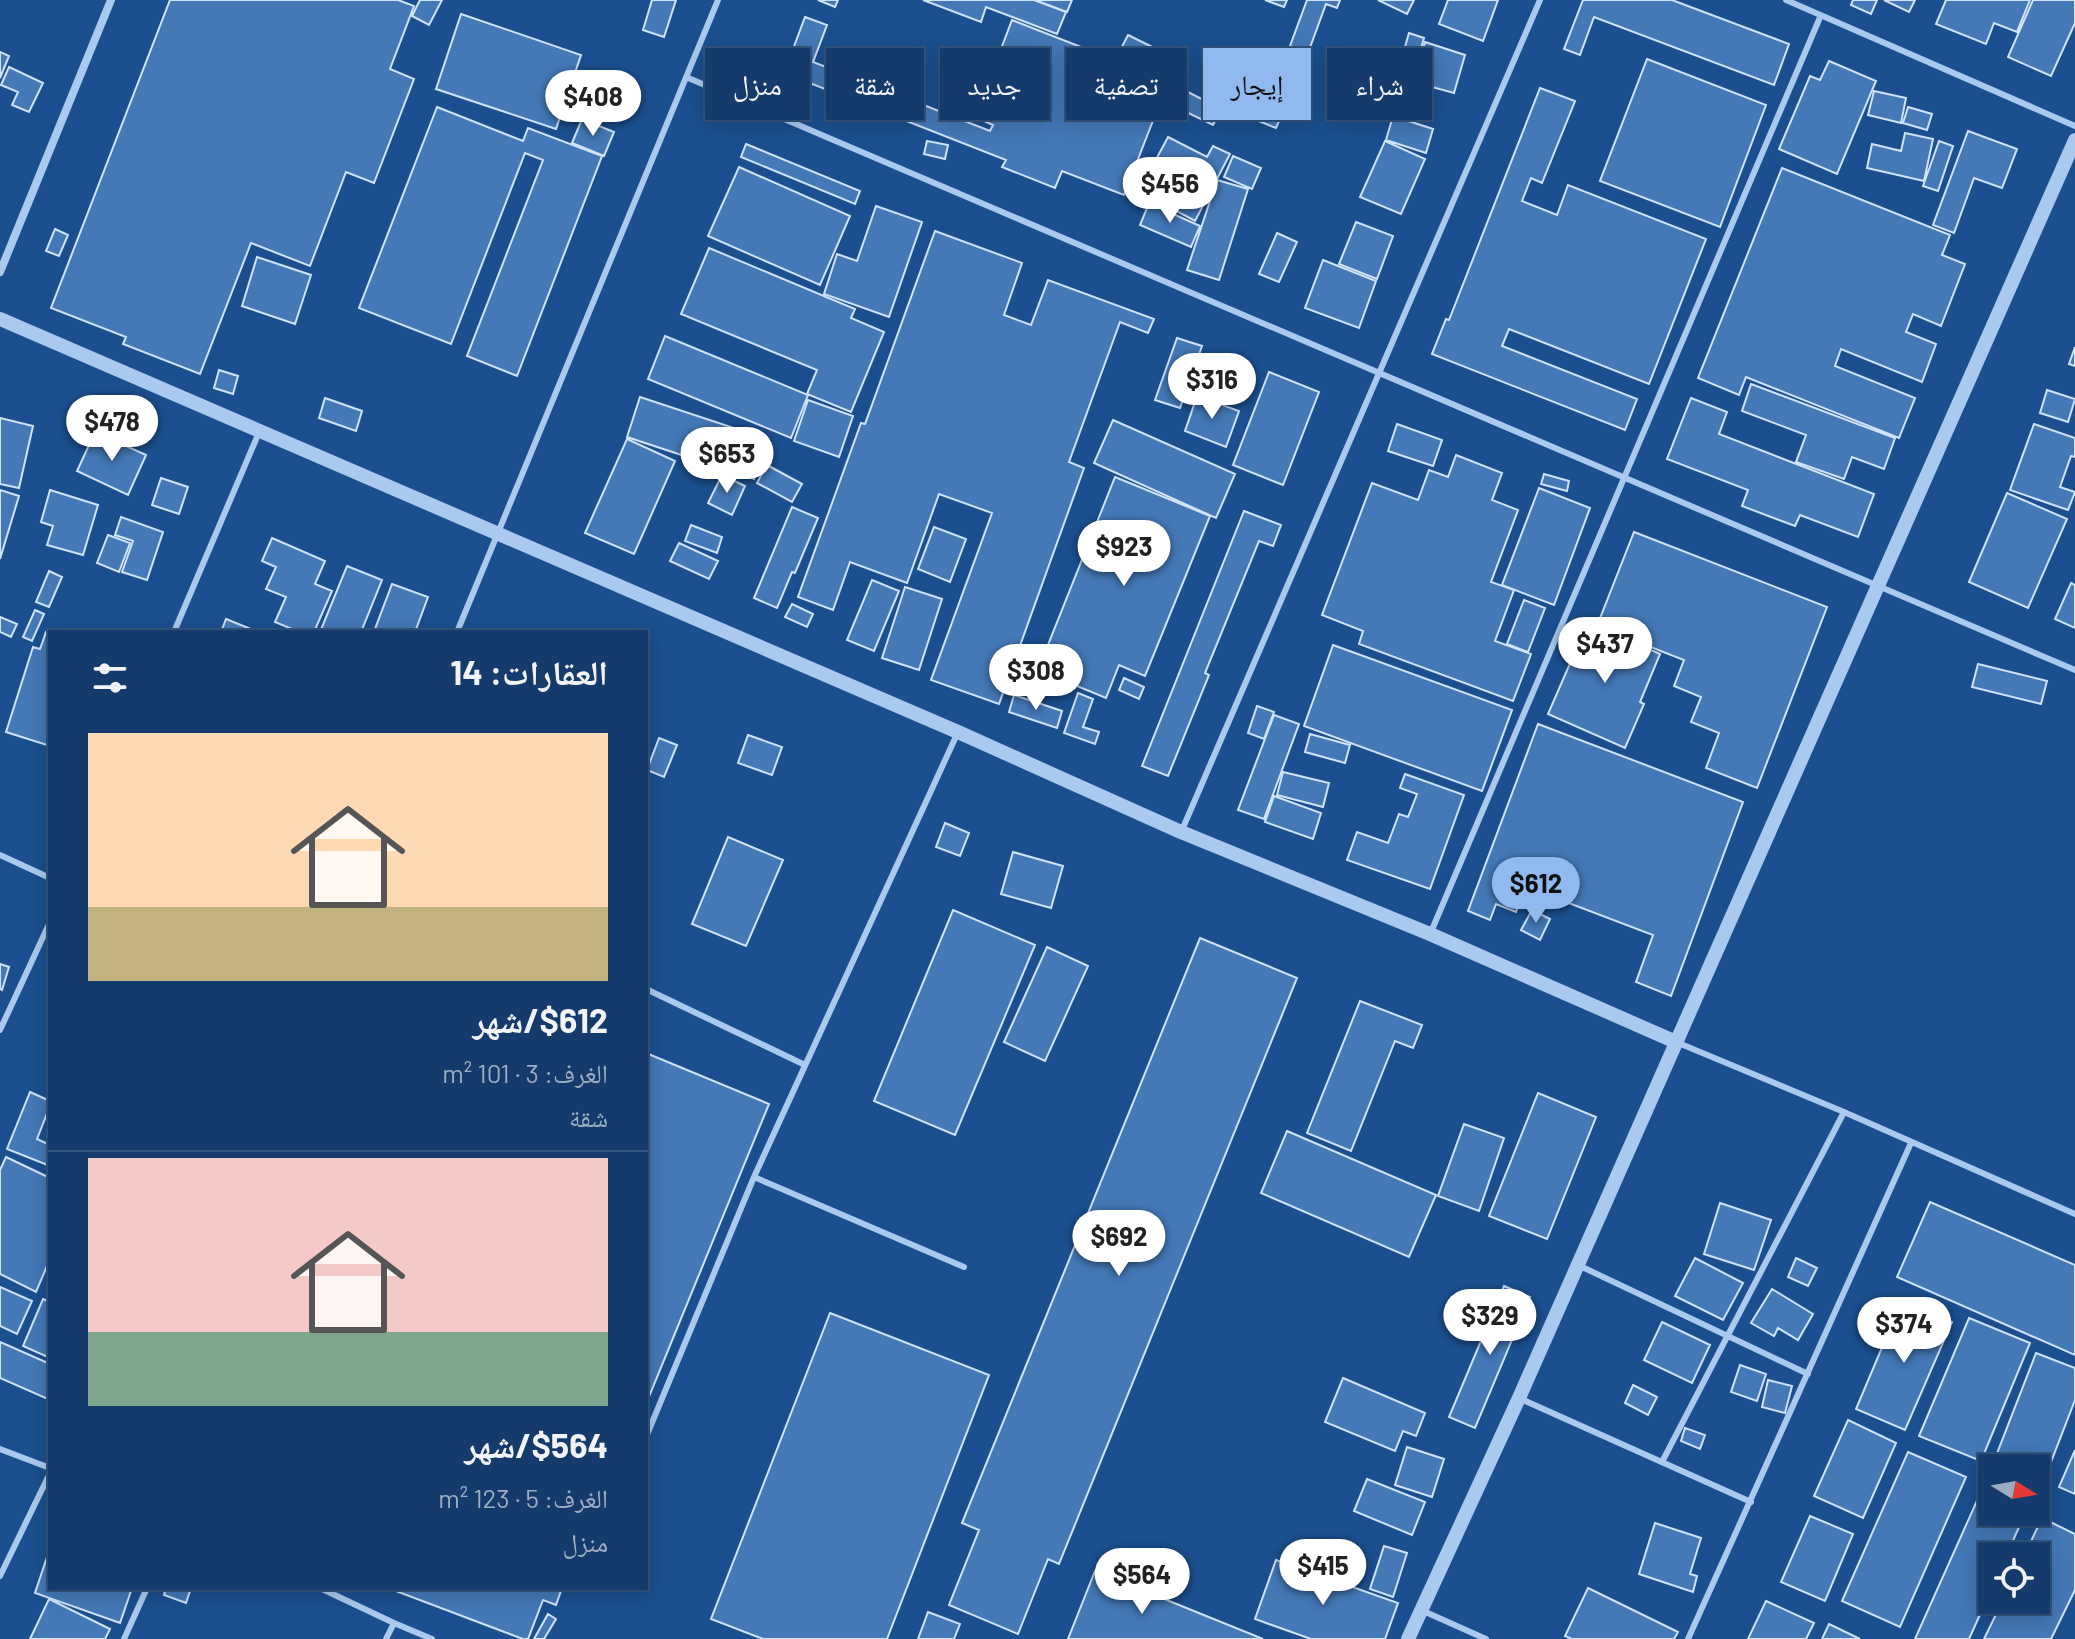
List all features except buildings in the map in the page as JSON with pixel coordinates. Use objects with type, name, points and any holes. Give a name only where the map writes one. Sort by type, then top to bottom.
[{"type":"street","points":[[0,272],[111,0]]},
{"type":"street","points":[[1408,1639],[1519,1398],[2075,140]]},
{"type":"street","points":[[0,319],[958,732],[1181,832],[1430,934],[1676,1042]]},
{"type":"lane","points":[[458,630],[718,0]]},
{"type":"lane","points":[[1181,832],[1540,0]]},
{"type":"lane","points":[[1786,0],[2075,126]]},
{"type":"lane","points":[[1430,934],[1821,15]]},
{"type":"lane","points":[[686,77],[2075,670]]},
{"type":"lane","points":[[175,630],[260,430]]},
{"type":"lane","points":[[648,1432],[754,1177],[958,732]]},
{"type":"lane","points":[[0,855],[48,877]]},
{"type":"lane","points":[[0,1030],[48,926]]},
{"type":"lane","points":[[648,990],[805,1065]]},
{"type":"lane","points":[[1676,1042],[2075,1214]]},
{"type":"lane","points":[[1662,1462],[1844,1112]]},
{"type":"lane","points":[[1688,1639],[1911,1143]]},
{"type":"lane","points":[[754,1177],[964,1267]]},
{"type":"lane","points":[[1577,1265],[1808,1374]]},
{"type":"lane","points":[[1519,1398],[1751,1502]]},
{"type":"lane","points":[[0,1449],[48,1470]]},
{"type":"lane","points":[[0,1576],[48,1475]]},
{"type":"lane","points":[[124,1639],[146,1590]]},
{"type":"lane","points":[[324,1590],[432,1639]]},
{"type":"lane","points":[[1421,1610],[1486,1639]]},
{"type":"lane","points":[[386,1639],[394,1623]]}]
